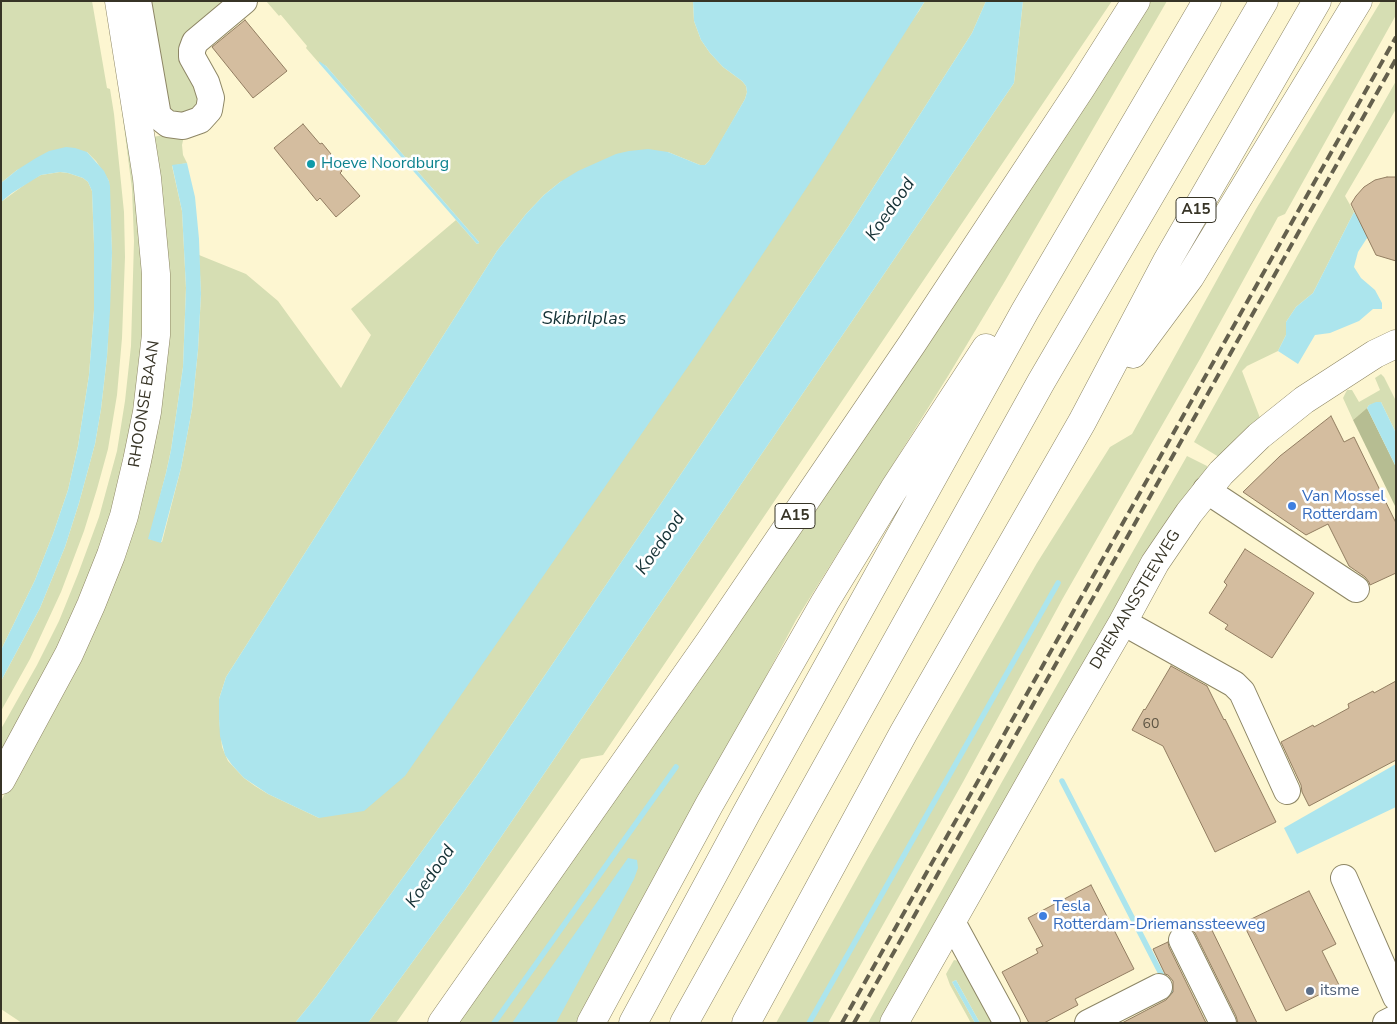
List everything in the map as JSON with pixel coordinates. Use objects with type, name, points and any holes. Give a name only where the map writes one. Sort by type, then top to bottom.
[{"type":"main road","name":"RHOONSE BAAN","points":[[1,780],[69,654],[111,555],[124,516],[147,412],[156,335],[156,274],[147,178],[119,1]]},
{"type":"main road","name":"A15","points":[[442,1023],[705,649],[890,377],[1136,1]]},
{"type":"main road","points":[[632,1023],[1025,311],[1207,1]]},
{"type":"main road","name":"A15","points":[[684,1023],[1041,382],[1264,1]]},
{"type":"main road","name":"A15","points":[[746,1023],[904,732],[1082,422],[1167,261],[1317,1]]},
{"type":"main road","name":"A15","points":[[1082,422],[1190,277],[1358,1]]},
{"type":"main road","points":[[591,1023],[709,805],[825,602],[987,345],[1025,311]]},
{"type":"main road","name":"DRIEMANSSTEEWEG","points":[[894,1023],[1155,563],[1206,490],[1259,436],[1304,400],[1375,354],[1396,344]]},
{"type":"street","points":[[138,1],[158,116],[168,124],[183,126],[200,120],[209,110],[211,98],[206,82],[192,57],[195,42],[244,1]]},
{"type":"street","points":[[1206,490],[1356,589]]},
{"type":"street","points":[[1123,622],[1234,684],[1242,692],[1287,791]]},
{"type":"street","points":[[1344,878],[1396,996]]},
{"type":"street","points":[[952,922],[1006,1023]]},
{"type":"street","points":[[1182,940],[1223,1023]]},
{"type":"street","points":[[1088,1023],[1159,987]]},
{"type":"street","points":[[1386,1023],[1396,1018]]},
{"type":"green space","points":[[1,1],[92,1],[107,88],[110,89],[114,114],[124,212],[125,257],[122,338],[117,395],[108,449],[84,531],[61,592],[30,659],[1,711],[1,681],[40,608],[65,547],[95,444],[107,357],[112,253],[109,181],[96,161],[87,152],[17,170],[1,183]]},
{"type":"green space","points":[[144,1],[233,1],[193,35],[203,93],[197,114],[167,115]]},
{"type":"green space","points":[[266,1],[693,1],[694,21],[701,40],[723,67],[742,81],[746,86],[747,92],[745,99],[716,150],[705,165],[700,165],[668,152],[560,182],[526,214],[497,251],[226,677],[219,699],[219,719],[222,747],[228,761],[244,778],[255,786],[319,818],[925,1],[986,1],[972,33],[848,227],[478,774],[316,997],[295,1023],[22,1023],[1,1009],[1,801],[89,635],[138,497],[153,137],[189,130],[184,136],[182,145],[183,155],[187,163],[172,166],[182,211],[186,288],[183,367],[171,450],[149,539],[162,542],[181,468],[192,409],[201,294],[199,255],[246,274],[278,301],[341,388],[371,335],[351,309],[456,220],[477,244],[479,243],[326,66],[318,62],[281,15],[279,16]]},
{"type":"green space","points":[[1023,1],[1112,1],[603,755],[581,759],[396,1023],[368,1023],[465,890],[1014,83]]},
{"type":"green space","points":[[1151,1],[1167,1],[1005,281],[796,620],[581,1023],[457,1023],[698,682],[1077,119]]},
{"type":"green space","points":[[1381,1],[1396,1],[1396,15],[1285,214],[1278,217],[1200,359],[1063,598],[963,782],[828,1023],[776,1023],[1037,563],[1110,447],[1132,434],[1256,209]]},
{"type":"green space","points":[[120,79],[144,257],[142,368],[113,512],[76,612],[1,755],[1,729],[59,621],[99,517],[117,451],[131,346],[134,241],[132,189],[118,80]]},
{"type":"green space","points":[[1396,81],[1396,109],[1345,196],[1354,212],[1313,293],[1296,307],[1286,322],[1286,335],[1278,351],[1247,366],[1242,371],[1260,418],[1219,457],[1194,442]]},
{"type":"green space","points":[[60,172],[83,178],[88,182],[92,191],[94,310],[89,375],[78,446],[68,490],[35,580],[1,650],[1,202],[31,180],[41,175]]},
{"type":"green space","points":[[1381,374],[1396,401],[1396,433],[1381,402],[1369,405],[1353,420],[1343,398],[1347,390],[1352,390],[1359,402],[1380,390],[1375,378]]},
{"type":"green space","points":[[1367,408],[1396,467],[1396,508],[1353,420]]},
{"type":"green space","points":[[1187,456],[1207,466],[1207,472],[883,1023],[868,1023],[1003,780]]},
{"type":"green space","points":[[954,960],[959,961],[996,1023],[980,1023],[956,980],[952,982],[975,1023],[971,1023],[946,974]]},
{"type":"water","name":"Skibrilplas","points":[[693,1],[925,1],[819,169],[696,355],[405,776],[364,811],[319,818],[268,794],[244,778],[225,755],[220,736],[219,699],[226,677],[497,251],[526,214],[560,182],[578,171],[616,154],[648,149],[668,152],[700,165],[705,165],[709,161],[745,99],[747,92],[746,86],[742,81],[723,67],[701,40],[694,21]]},
{"type":"water","name":"Koedood","points":[[986,1],[1023,1],[1014,83],[465,890],[368,1023],[295,1023],[316,997],[478,774],[848,227],[972,33]]},
{"type":"water","points":[[319,61],[326,66],[479,243],[477,244]]},
{"type":"water","points":[[66,147],[87,152],[104,171],[110,186],[112,253],[110,311],[101,409],[95,444],[65,547],[40,608],[1,681],[1,650],[35,580],[53,534],[68,490],[78,446],[89,375],[94,310],[94,244],[92,191],[88,182],[83,178],[60,172],[41,175],[1,202],[1,183],[36,158],[49,151]]},
{"type":"water","points":[[187,163],[195,197],[199,239],[201,294],[198,350],[192,409],[181,468],[161,543],[148,539],[171,450],[183,367],[186,288],[182,211],[172,165]]},
{"type":"water","points":[[1354,212],[1369,235],[1358,252],[1354,267],[1361,278],[1375,290],[1382,303],[1382,309],[1373,309],[1359,321],[1330,333],[1315,335],[1298,364],[1278,351],[1286,335],[1286,322],[1296,307],[1313,293]]},
{"type":"water","points":[[1376,402],[1381,402],[1396,433],[1396,467],[1367,408]]},
{"type":"water","points":[[1396,764],[1396,807],[1297,854],[1284,828]]},
{"type":"water","points":[[628,858],[637,860],[638,868],[634,879],[556,1023],[512,1023]]},
{"type":"water","points":[[956,980],[980,1023],[975,1023],[952,982]]},
{"type":"building","points":[[245,20],[287,71],[253,98],[212,47]]},
{"type":"building","name":"Hoeve Noordburg","points":[[303,124],[331,154],[329,156],[342,171],[340,173],[360,196],[336,217],[320,198],[317,201],[274,148]]},
{"type":"building","points":[[1396,177],[1396,261],[1376,255],[1351,204],[1364,187],[1375,180]]},
{"type":"building","points":[[1331,416],[1344,442],[1354,437],[1396,523],[1396,573],[1370,585],[1365,577],[1349,566],[1328,524],[1306,535],[1243,492],[1280,456]]},
{"type":"building","points":[[1245,549],[1314,593],[1272,658],[1225,629],[1228,625],[1209,613],[1227,585],[1224,582]]},
{"type":"building","points":[[1171,666],[1207,686],[1276,822],[1215,852],[1163,746],[1132,730]]},
{"type":"building","points":[[1396,681],[1396,760],[1309,806],[1281,742],[1313,725],[1314,727],[1349,708],[1348,704]]},
{"type":"building","points":[[1091,885],[1134,969],[1075,999],[1078,1005],[1044,1023],[1029,1023],[1002,972],[1038,953],[1036,949],[1043,946],[1028,918]]},
{"type":"building","points":[[1309,891],[1336,944],[1322,951],[1339,985],[1286,1011],[1243,923]]},
{"type":"building","points":[[1208,922],[1257,1023],[1238,1023],[1192,930]]},
{"type":"building","points":[[1168,942],[1206,1023],[1122,1023],[1166,1000],[1173,992],[1173,981],[1165,974],[1153,949]]},
{"type":"waterway","points":[[809,1023],[1058,583]]},
{"type":"waterway","points":[[494,1023],[676,767]]},
{"type":"waterway","points":[[1062,781],[1174,999]]},
{"type":"railway","points":[[842,1023],[1396,37]]},
{"type":"railway","points":[[854,1023],[1396,59]]},
{"type":"place","name":"Hoeve Noordburg","points":[[311,164]]},
{"type":"place","name":"Van Mossel Rotterdam","points":[[1292,506]]},
{"type":"place","name":"Tesla Rotterdam-Driemanssteeweg","points":[[1043,916]]},
{"type":"place","name":"itsme","points":[[1310,991]]}]
